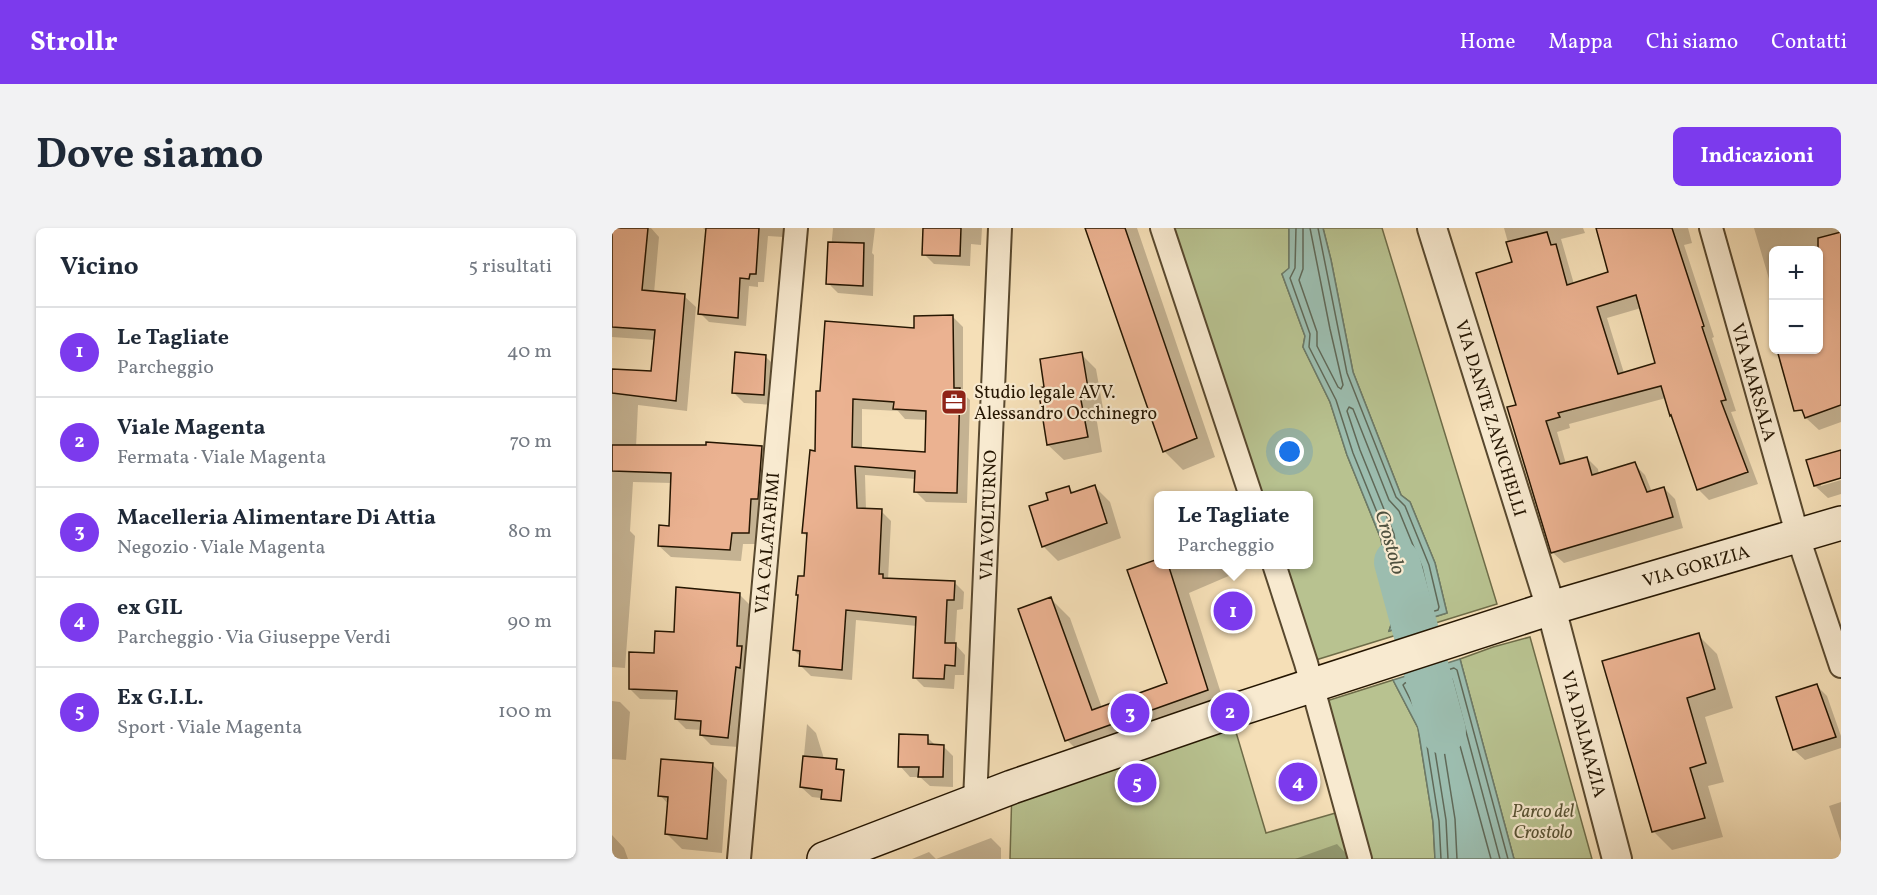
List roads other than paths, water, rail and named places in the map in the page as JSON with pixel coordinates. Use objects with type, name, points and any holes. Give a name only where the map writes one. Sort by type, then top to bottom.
[{"type":"main road","name":"VIA GORIZIA","points":[[824,859],[1012,787],[1312,685],[1551,608],[1841,524]]},
{"type":"street","name":"VIA CALATAFIMI","points":[[739,859],[796,228]]},
{"type":"street","name":"VIA VOLTURNO","points":[[975,801],[1000,228]]},
{"type":"street","points":[[1162,228],[1250,491]]},
{"type":"street","name":"VIA DANTE ZANICHELLI","points":[[1432,228],[1551,608]]},
{"type":"street","name":"VIA MARSALA","points":[[1711,228],[1798,537],[1841,666]]},
{"type":"street","points":[[1276,569],[1312,685],[1360,859]]},
{"type":"street","name":"VIA DALMAZIA","points":[[1551,608],[1617,859]]},
{"type":"water","points":[[1289,228],[1323,228],[1353,372],[1401,495],[1410,502],[1435,563],[1447,613],[1389,631],[1395,613],[1397,595],[1384,557],[1381,539],[1347,455],[1330,402],[1303,347],[1305,336],[1282,274],[1289,268]]},
{"type":"water","points":[[1460,659],[1514,859],[1435,859],[1433,822],[1418,728],[1393,680]]},
{"type":"waterway","name":"Crostolo","points":[[1397,562],[1443,731]]},
{"type":"place","name":"Studio legale AVV. Alessandro Occhinegro","points":[[954,402]]},
{"type":"place","name":"Le Tagliate","points":[[1233,611]]},
{"type":"place","name":"Viale Magenta","points":[[1230,712]]},
{"type":"place","name":"Macelleria Alimentare Di Attia","points":[[1130,713]]},
{"type":"place","name":"ex GIL","points":[[1298,782]]},
{"type":"place","name":"Ex G.I.L.","points":[[1137,783]]},
{"type":"park label","name":"Parco del Crostolo","points":[[1543,821]]}]
